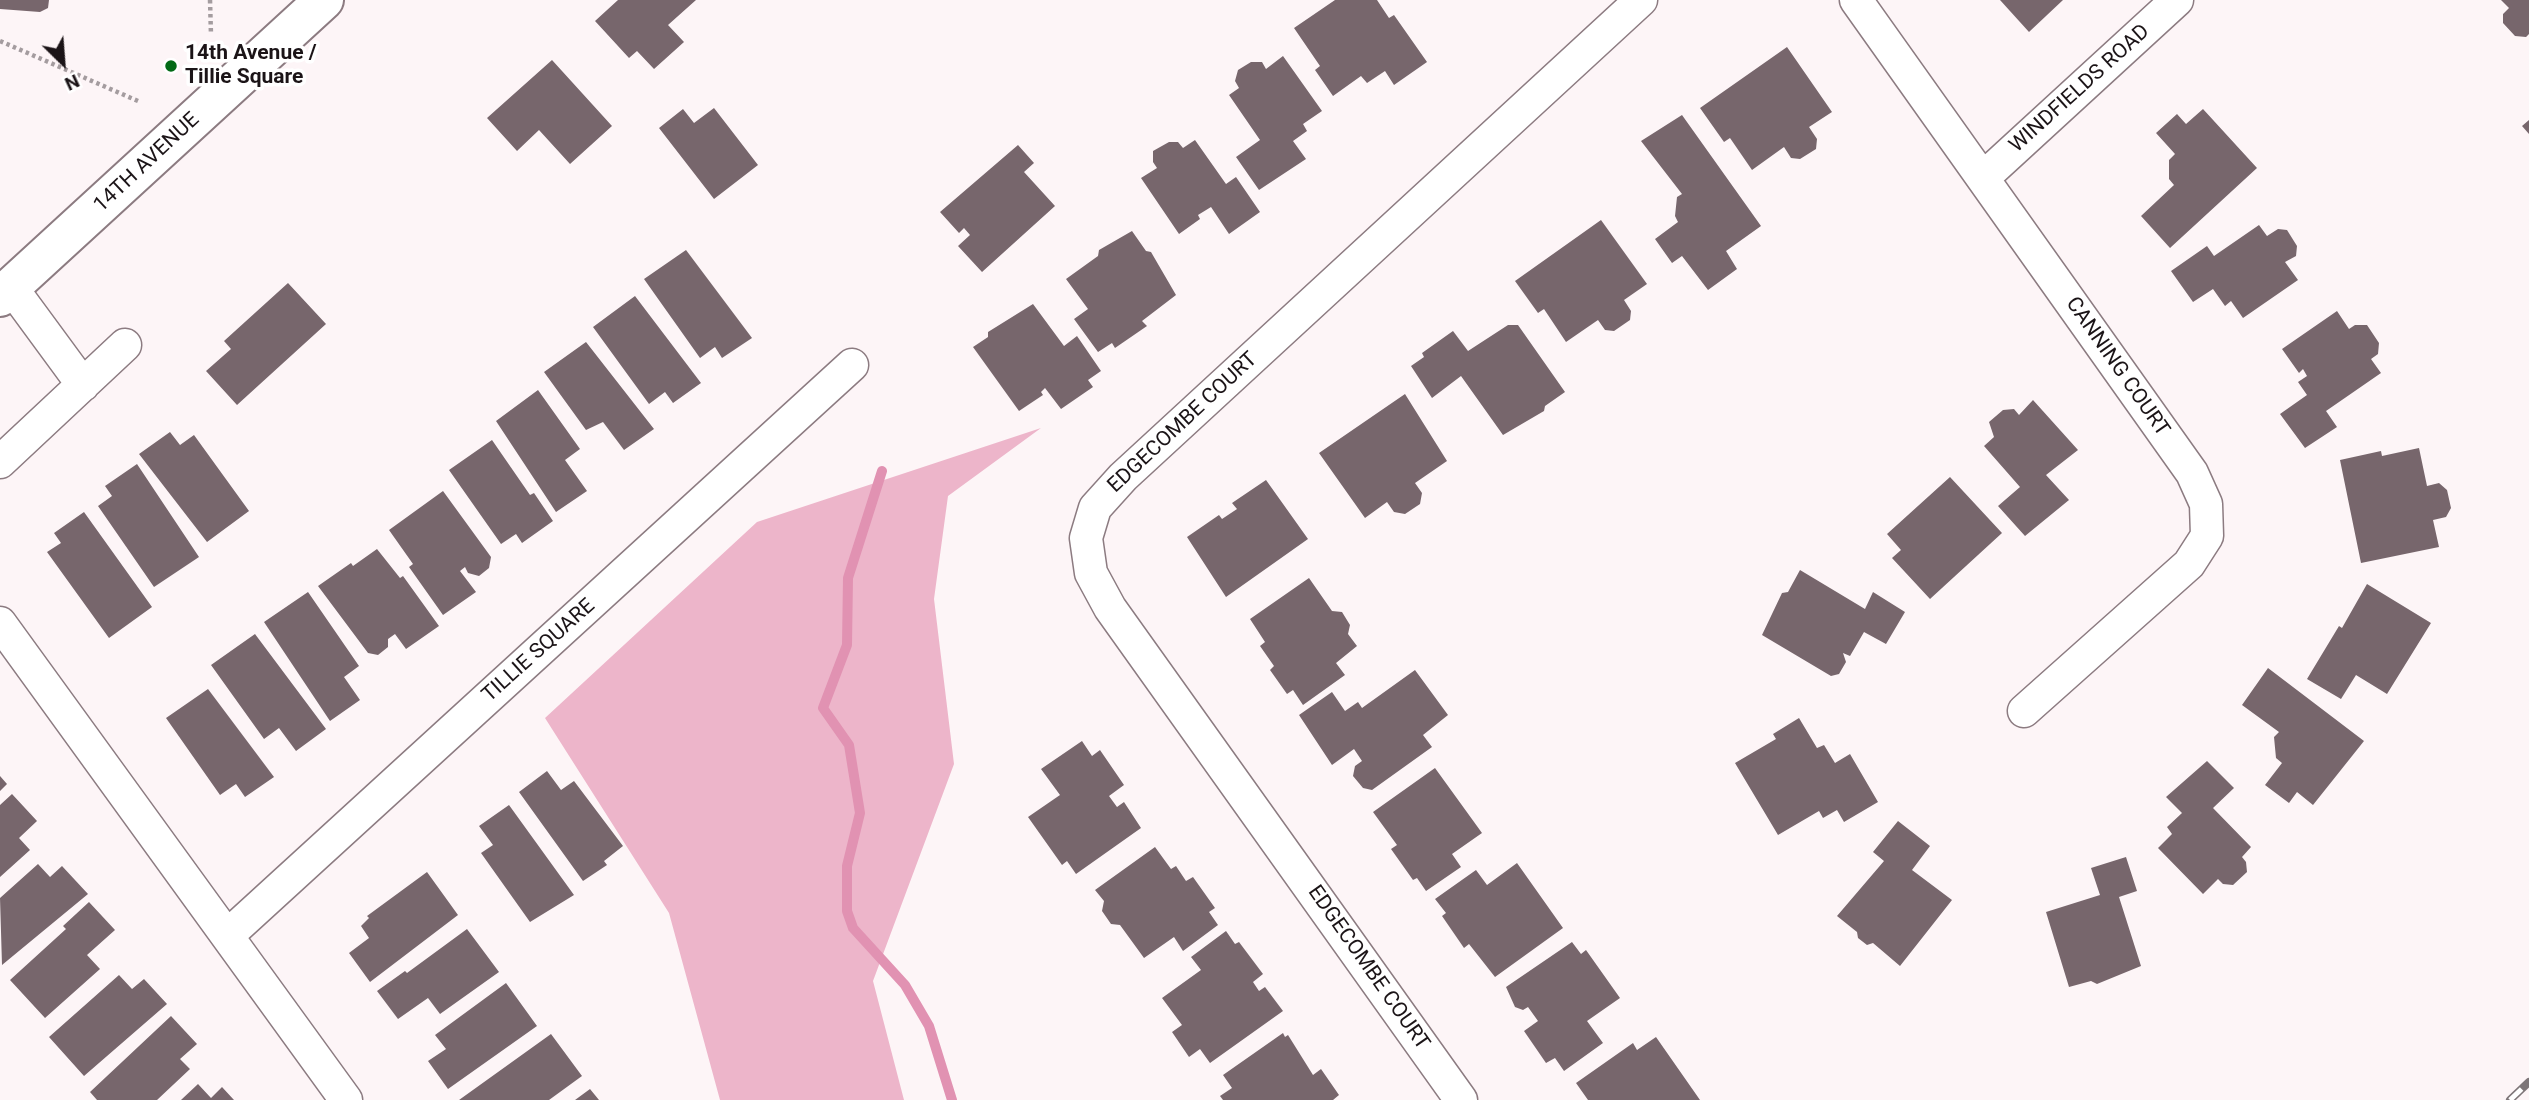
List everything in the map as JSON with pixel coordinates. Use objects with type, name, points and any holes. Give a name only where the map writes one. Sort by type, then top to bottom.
[{"type":"main road","name":"14TH AVENUE","points":[[5,292],[324,0]]},
{"type":"street","name":"EDGECOMBE COURT","points":[[1461,1100],[1110,608],[1091,573],[1086,538],[1095,508],[1123,477],[1641,0]]},
{"type":"street","name":"CANNING COURT","points":[[1856,0],[2192,473],[2206,504],[2207,536],[2189,564],[2024,711]]},
{"type":"street","name":"WINDFIELDS ROAD","points":[[1983,178],[2177,0]]},
{"type":"street","points":[[5,292],[83,385]]},
{"type":"street","points":[[0,462],[125,345]]},
{"type":"street","name":"TILLIE SQUARE","points":[[227,936],[852,365]]},
{"type":"street","points":[[0,623],[346,1100]]},
{"type":"path","points":[[210,0],[211,35]]},
{"type":"path","points":[[0,41],[138,101]]},
{"type":"shaded area","points":[[1041,428],[948,496],[934,599],[954,764],[873,981],[904,1100],[720,1100],[669,913],[545,718],[757,522]]},
{"type":"building","points":[[0,0],[49,0],[48,8],[40,12],[0,9]]},
{"type":"building","points":[[618,0],[696,0],[668,25],[684,42],[654,69],[637,51],[629,58],[595,21]]},
{"type":"building","points":[[1335,0],[1377,0],[1389,18],[1394,15],[1427,62],[1394,85],[1385,71],[1367,83],[1361,76],[1333,96],[1315,70],[1320,66],[1294,28]]},
{"type":"building","points":[[2000,0],[2063,0],[2029,32]]},
{"type":"building","points":[[2501,0],[2529,0],[2529,34],[2526,37],[2515,36],[2503,23],[2503,14],[2509,8]]},
{"type":"building","points":[[1787,47],[1832,112],[1809,127],[1817,139],[1816,149],[1800,159],[1791,158],[1784,147],[1752,170],[1730,138],[1724,142],[1700,108]]},
{"type":"building","points":[[1283,56],[1322,111],[1303,124],[1307,131],[1293,141],[1306,159],[1259,190],[1236,157],[1260,140],[1229,95],[1239,88],[1235,81],[1238,70],[1251,62],[1262,62],[1266,69]]},
{"type":"building","points":[[552,60],[612,126],[570,164],[539,130],[517,151],[487,118]]},
{"type":"building","points":[[714,108],[758,165],[714,199],[659,128],[683,109],[694,123]]},
{"type":"building","points":[[2203,109],[2257,168],[2170,248],[2141,216],[2174,185],[2169,179],[2169,160],[2175,154],[2156,133],[2177,114],[2186,124]]},
{"type":"building","points":[[1682,115],[1761,226],[1726,251],[1737,269],[1708,290],[1682,256],[1672,263],[1655,239],[1678,222],[1675,216],[1677,197],[1682,194],[1641,141]]},
{"type":"building","points":[[2529,120],[2529,134],[2522,126]]},
{"type":"building","points":[[1195,140],[1226,184],[1236,177],[1260,212],[1229,234],[1211,207],[1198,215],[1200,219],[1179,234],[1141,178],[1157,168],[1153,162],[1153,151],[1169,142],[1178,142],[1183,148]]},
{"type":"building","points":[[1018,145],[1034,163],[1024,172],[1055,206],[982,272],[958,246],[970,235],[964,228],[959,233],[940,212]]},
{"type":"building","points":[[1601,220],[1647,284],[1624,300],[1631,311],[1630,320],[1614,331],[1605,330],[1598,320],[1566,342],[1544,309],[1538,313],[1515,281]]},
{"type":"building","points":[[2259,225],[2267,236],[2278,229],[2287,230],[2297,246],[2296,256],[2285,262],[2298,280],[2243,318],[2231,301],[2225,306],[2213,289],[2193,302],[2171,271],[2207,246],[2214,256]]},
{"type":"building","points":[[1132,231],[1146,251],[1151,252],[1176,295],[1142,321],[1147,326],[1115,348],[1112,343],[1098,352],[1074,319],[1088,309],[1066,279],[1098,256],[1099,250]]},
{"type":"building","points":[[686,250],[752,338],[722,358],[715,347],[700,358],[644,279]]},
{"type":"building","points":[[288,283],[326,324],[237,405],[206,371],[231,349],[224,341]]},
{"type":"building","points":[[635,296],[701,383],[673,403],[665,392],[649,404],[593,327]]},
{"type":"building","points":[[1033,304],[1064,346],[1077,336],[1101,371],[1088,380],[1093,387],[1061,409],[1045,388],[1041,392],[1043,395],[1019,411],[973,347],[988,337],[988,332]]},
{"type":"building","points":[[2337,311],[2349,329],[2355,325],[2367,325],[2379,343],[2378,354],[2371,359],[2381,373],[2326,411],[2337,427],[2305,448],[2280,414],[2307,395],[2298,382],[2307,376],[2303,369],[2299,373],[2282,349]]},
{"type":"building","points":[[1508,325],[1518,325],[1565,392],[1545,406],[1544,411],[1503,435],[1461,376],[1432,398],[1411,366],[1424,357],[1422,353],[1453,331],[1468,351]]},
{"type":"building","points":[[586,342],[654,429],[624,450],[603,422],[586,430],[544,372]]},
{"type":"building","points":[[538,390],[580,449],[565,460],[587,491],[556,512],[496,421]]},
{"type":"building","points":[[1405,394],[1447,461],[1415,483],[1422,493],[1420,504],[1405,514],[1394,512],[1387,502],[1365,518],[1319,453]]},
{"type":"building","points":[[2033,400],[2078,450],[2046,475],[2069,500],[2025,536],[1998,506],[2020,487],[1984,446],[1994,437],[1989,422],[2003,410],[2014,409],[2019,415]]},
{"type":"building","points":[[170,432],[180,445],[194,435],[249,511],[207,542],[139,454]]},
{"type":"building","points":[[492,440],[530,495],[534,493],[553,521],[522,543],[516,534],[501,544],[449,470]]},
{"type":"building","points":[[2419,448],[2427,486],[2439,483],[2447,490],[2451,508],[2446,517],[2433,520],[2439,547],[2361,563],[2340,460],[2381,451],[2382,456]]},
{"type":"building","points":[[137,464],[199,557],[154,587],[98,506],[112,496],[105,486]]},
{"type":"building","points":[[1950,477],[2002,533],[1930,599],[1892,558],[1901,550],[1887,534]]},
{"type":"building","points":[[1266,480],[1308,539],[1226,597],[1187,537],[1219,515],[1222,519],[1237,509],[1232,503]]},
{"type":"building","points":[[443,491],[491,557],[489,568],[479,576],[468,573],[465,567],[460,571],[476,592],[443,615],[409,567],[413,564],[389,530]]},
{"type":"building","points":[[84,512],[152,607],[109,638],[47,552],[61,543],[54,533]]},
{"type":"building","points":[[377,549],[400,578],[403,576],[439,626],[406,649],[395,634],[388,639],[388,647],[378,655],[368,653],[318,586]]},
{"type":"building","points":[[1800,570],[1865,609],[1873,592],[1905,612],[1886,644],[1864,632],[1850,656],[1843,653],[1846,662],[1839,674],[1831,676],[1762,635],[1782,593],[1788,592]]},
{"type":"building","points":[[1309,578],[1332,611],[1342,612],[1350,625],[1348,634],[1357,646],[1336,663],[1345,675],[1303,705],[1293,690],[1287,694],[1270,670],[1274,666],[1260,646],[1265,642],[1250,619]]},
{"type":"building","points":[[2367,584],[2431,623],[2387,694],[2356,675],[2341,699],[2307,679],[2339,626],[2342,628]]},
{"type":"building","points":[[308,592],[359,666],[344,677],[360,700],[330,721],[264,622]]},
{"type":"building","points":[[255,634],[326,729],[296,751],[279,728],[264,739],[211,665]]},
{"type":"building","points":[[2268,668],[2364,741],[2313,805],[2297,792],[2289,803],[2265,785],[2282,763],[2276,758],[2274,737],[2279,732],[2242,705]]},
{"type":"building","points":[[1415,670],[1448,715],[1423,735],[1432,747],[1372,790],[1363,788],[1353,776],[1355,766],[1362,761],[1354,749],[1332,765],[1299,715],[1332,692],[1345,711],[1358,702],[1362,708]]},
{"type":"building","points":[[208,689],[274,777],[245,797],[236,784],[220,795],[166,718]]},
{"type":"building","points":[[1799,718],[1817,748],[1824,745],[1835,763],[1850,754],[1878,802],[1844,822],[1837,810],[1823,818],[1819,811],[1778,835],[1735,763],[1776,739],[1773,734]]},
{"type":"building","points":[[1082,741],[1092,756],[1100,750],[1124,785],[1109,796],[1117,807],[1124,802],[1141,828],[1076,874],[1067,861],[1062,865],[1028,817],[1060,795],[1041,769]]},
{"type":"building","points":[[2207,761],[2234,788],[2213,808],[2251,847],[2242,857],[2246,862],[2247,872],[2233,885],[2223,884],[2218,879],[2203,894],[2158,848],[2172,834],[2167,827],[2182,813],[2166,797]]},
{"type":"building","points":[[1435,768],[1482,833],[1452,854],[1461,867],[1426,891],[1417,878],[1413,880],[1391,849],[1397,845],[1373,812]]},
{"type":"building","points":[[547,771],[561,790],[574,781],[623,846],[604,861],[607,865],[583,881],[519,792]]},
{"type":"building","points":[[0,776],[7,784],[0,791]]},
{"type":"building","points":[[12,794],[37,821],[19,838],[30,850],[0,877],[0,805]]},
{"type":"building","points":[[509,805],[574,895],[530,922],[481,853],[493,845],[479,826]]},
{"type":"building","points":[[1898,821],[1930,846],[1912,870],[1952,900],[1900,966],[1873,943],[1867,945],[1858,938],[1857,932],[1837,916],[1884,861],[1873,852]]},
{"type":"building","points":[[1155,847],[1171,869],[1176,866],[1186,881],[1193,877],[1215,908],[1209,912],[1218,925],[1183,951],[1174,937],[1144,958],[1120,925],[1111,924],[1102,911],[1104,901],[1095,890]]},
{"type":"building","points":[[2126,857],[2137,891],[2119,897],[2141,966],[2097,984],[2091,981],[2069,987],[2046,912],[2100,895],[2091,868]]},
{"type":"building","points":[[1517,863],[1563,928],[1495,977],[1469,944],[1464,948],[1442,916],[1446,913],[1435,899],[1476,870],[1487,885]]},
{"type":"building","points":[[38,864],[50,877],[62,866],[88,894],[2,965],[0,898]]},
{"type":"building","points":[[427,872],[458,915],[370,982],[349,953],[369,938],[361,926],[369,918],[367,916]]},
{"type":"building","points":[[89,902],[115,930],[87,955],[100,969],[45,1018],[10,980],[66,929],[63,926]]},
{"type":"building","points":[[467,929],[499,972],[440,1014],[428,998],[398,1019],[377,991],[405,971],[407,973]]},
{"type":"building","points":[[1226,931],[1235,944],[1239,942],[1263,974],[1253,982],[1259,991],[1265,987],[1283,1011],[1210,1063],[1200,1049],[1189,1057],[1172,1032],[1182,1025],[1162,998],[1201,970],[1191,957]]},
{"type":"building","points":[[1572,942],[1581,954],[1586,950],[1620,998],[1587,1021],[1603,1043],[1564,1071],[1555,1058],[1546,1063],[1524,1031],[1538,1021],[1528,1007],[1523,1010],[1515,1007],[1506,987]]},
{"type":"building","points":[[119,975],[132,989],[144,979],[167,1004],[84,1076],[49,1037]]},
{"type":"building","points":[[506,983],[537,1026],[448,1089],[428,1061],[446,1049],[435,1035]]},
{"type":"building","points":[[171,1016],[197,1044],[180,1059],[190,1069],[157,1100],[97,1100],[90,1092]]},
{"type":"building","points":[[1283,1033],[1285,1037],[1288,1035],[1313,1075],[1321,1069],[1339,1095],[1333,1100],[1223,1100],[1220,1096],[1232,1088],[1223,1075]]},
{"type":"building","points":[[551,1034],[582,1076],[549,1100],[459,1100]]},
{"type":"building","points":[[1656,1037],[1700,1100],[1588,1100],[1576,1083],[1633,1043],[1637,1050]]},
{"type":"building","points":[[198,1084],[211,1098],[222,1087],[234,1100],[181,1100]]},
{"type":"building","points":[[590,1089],[599,1100],[575,1100]]},
{"type":"waterway","points":[[882,471],[848,578],[847,645],[823,708],[849,745],[860,813],[847,866],[847,911],[853,928],[905,985],[929,1026],[952,1100]]},
{"type":"railway","points":[[2510,1100],[2529,1082]]},
{"type":"place","name":"14th Avenue / Tillie Square","points":[[171,66]]}]
